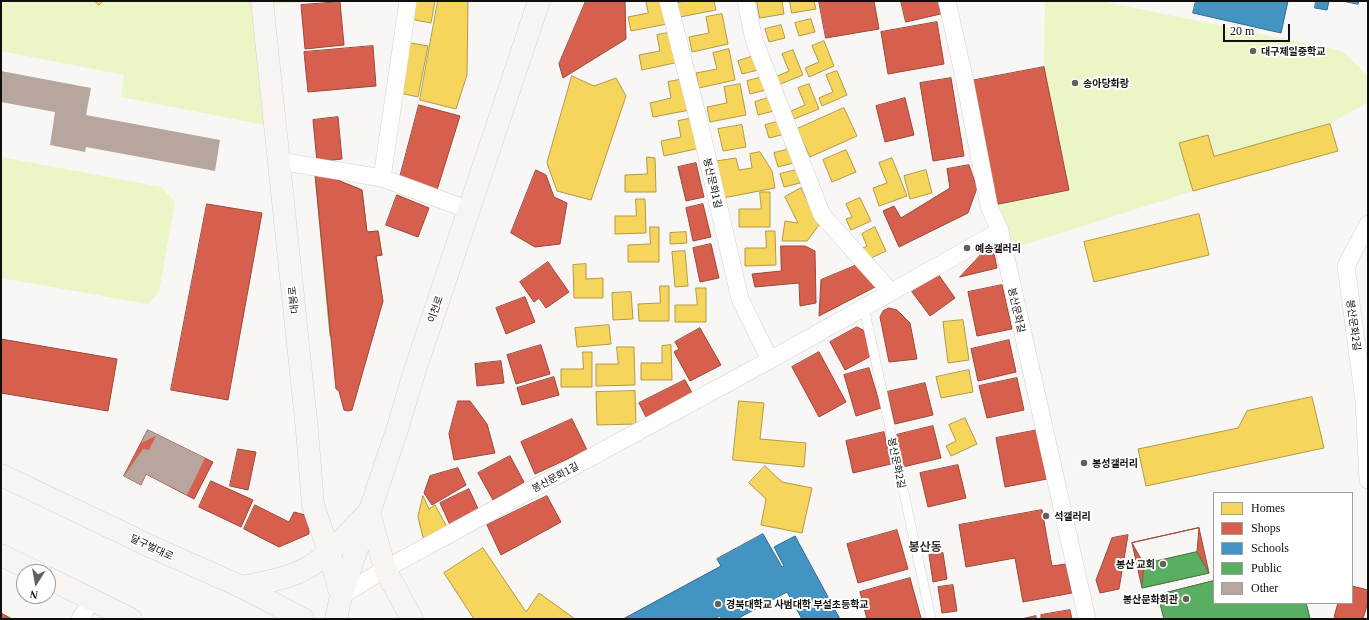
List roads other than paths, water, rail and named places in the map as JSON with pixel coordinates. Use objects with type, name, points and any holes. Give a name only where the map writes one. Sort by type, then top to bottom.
[{"type":"main road","name":"대봉로","points":[[262,1],[307,430],[313,505],[329,552],[341,596]]},
{"type":"main road","name":"이천로","points":[[336,619],[341,596],[368,512],[398,427],[414,373],[539,1]]},
{"type":"main road","name":"달구벌대로","points":[[1,475],[152,547],[242,587],[303,619]]},
{"type":"main road","points":[[242,587],[281,578],[306,568],[329,552],[368,512],[385,569],[412,619]]},
{"type":"main road","points":[[1,555],[20,564]]},
{"type":"main road","points":[[56,582],[131,619]]},
{"type":"street","points":[[382,178],[408,1]]},
{"type":"street","name":"봉산문화1길","points":[[668,1],[698,119],[740,299],[770,360]]},
{"type":"street","points":[[746,1],[754,40],[822,215],[891,292]]},
{"type":"street","name":"봉산문화길","points":[[947,1],[965,82],[989,206],[1000,231],[1087,619]]},
{"type":"street","points":[[279,161],[382,178],[469,210]]},
{"type":"street","name":"봉산문화2길","points":[[1368,224],[1346,266],[1366,400],[1368,480]]},
{"type":"street","name":"봉산문화1길","points":[[341,596],[385,569],[770,360],[1000,231]]},
{"type":"street","points":[[80,619],[92,599]]},
{"type":"lane","name":"봉산문화2길","points":[[864,307],[931,619]]},
{"type":"place","name":"대구제일중학교","points":[[1253,51]]},
{"type":"place","name":"송아당화랑","points":[[1075,83]]},
{"type":"place","name":"예송갤러리","points":[[967,248]]},
{"type":"place","name":"봉성갤러리","points":[[1084,463]]},
{"type":"place","name":"석갤러리","points":[[1046,516]]},
{"type":"place","name":"봉산 교회","points":[[1163,564]]},
{"type":"place","name":"봉산문화회관","points":[[1186,599]]},
{"type":"place","name":"경북대학교 사범대학 부설초등학교","points":[[718,604]]},
{"type":"district","name":"봉산동","points":[[925,546]]}]
